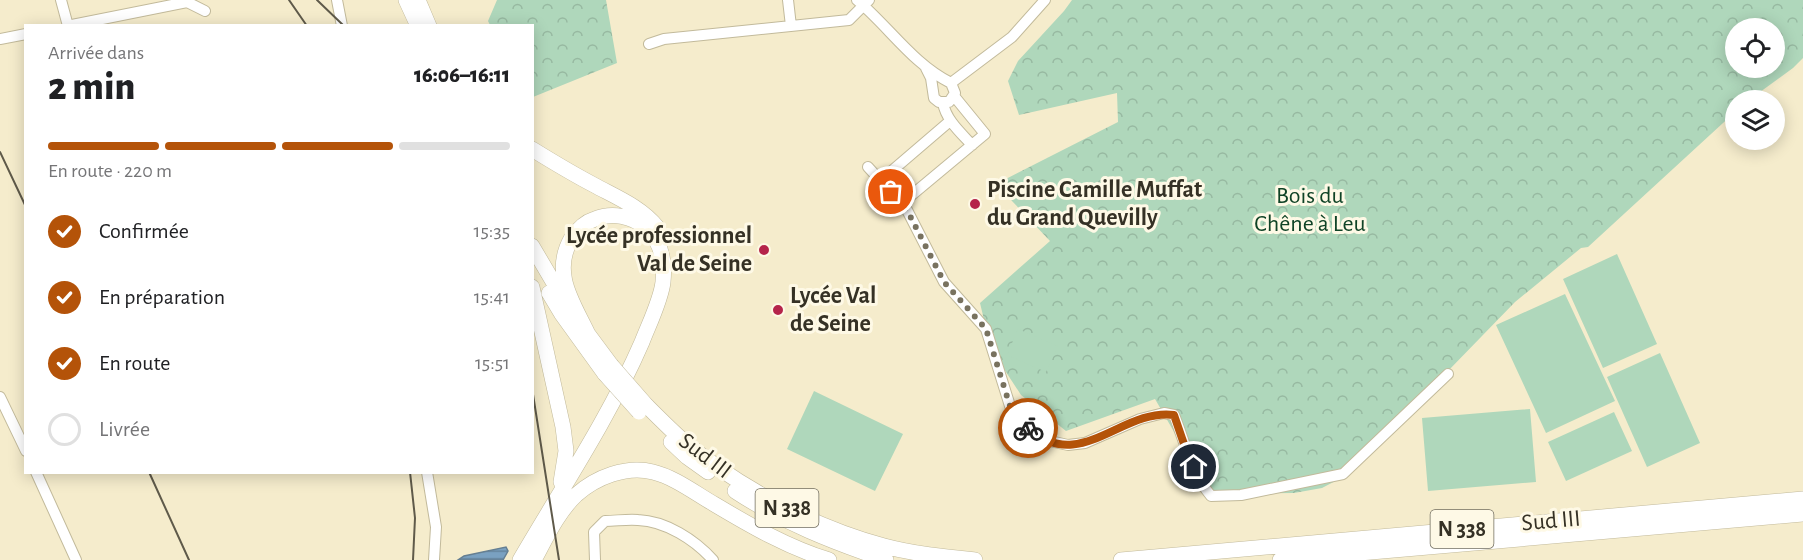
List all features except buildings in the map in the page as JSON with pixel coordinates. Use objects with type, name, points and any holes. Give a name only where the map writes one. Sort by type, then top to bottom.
[{"type":"highway","points":[[406,0],[425,24]]},
{"type":"highway","points":[[418,0],[426,24]]},
{"type":"highway","points":[[534,150],[650,218],[666,238],[671,253],[672,273],[664,308],[633,381],[557,514],[549,533]]},
{"type":"highway","points":[[520,560],[627,374],[651,320],[663,284],[664,263],[660,247],[654,236],[644,226],[632,219],[619,216],[595,218],[575,233],[566,249],[562,269],[567,289],[587,332]]},
{"type":"highway","name":"N 338","points":[[534,249],[608,369]]},
{"type":"highway","name":"N 338","points":[[534,268],[561,313],[643,409]]},
{"type":"highway","points":[[534,296],[563,427],[566,451],[563,476],[546,517]]},
{"type":"highway","name":"Sud III","points":[[643,409],[687,457],[737,493],[779,518],[836,543],[886,560]]},
{"type":"highway","name":"Sud III","points":[[643,409],[717,467],[786,508],[840,531],[885,546],[948,558],[975,560]]},
{"type":"highway","points":[[534,560],[572,500],[591,484],[607,476],[633,469],[654,472],[765,535],[808,554],[829,560]]},
{"type":"highway","name":"Sud III","points":[[1121,560],[1803,499]]},
{"type":"highway","name":"Sud III","points":[[1280,560],[1803,514]]},
{"type":"street","points":[[61,0],[67,24]]},
{"type":"street","points":[[337,0],[342,24]]},
{"type":"street","points":[[788,0],[791,26]]},
{"type":"street","points":[[933,88],[936,84],[947,82],[1012,37],[1045,0]]},
{"type":"street","points":[[77,24],[187,2],[205,11]]},
{"type":"street","points":[[649,44],[664,39],[849,20],[863,2],[926,68],[932,78],[934,98],[939,102],[950,102],[954,96],[954,89],[926,68]]},
{"type":"street","points":[[0,39],[24,34]]},
{"type":"street","points":[[901,204],[985,134],[954,96]]},
{"type":"street","points":[[944,103],[950,121],[972,145]]},
{"type":"street","points":[[880,181],[950,121]]},
{"type":"street","points":[[868,167],[907,210],[944,282],[986,329],[1010,406],[1019,420],[1035,435],[1046,440],[1068,445],[1084,443],[1140,419],[1164,413],[1174,415],[1200,483],[1211,496],[1242,495],[1343,474],[1448,374]]},
{"type":"street","points":[[0,397],[24,447]]},
{"type":"street","points":[[37,474],[76,560]]},
{"type":"street","points":[[427,474],[436,527],[434,560]]},
{"type":"street","points":[[595,560],[594,532],[605,521],[641,520],[681,532],[713,560]]},
{"type":"green space","points":[[497,0],[606,0],[617,63],[534,97],[534,24],[490,24],[488,21]]},
{"type":"green space","name":"Bois du Chêne à Leu","points":[[1072,0],[1803,0],[1803,58],[1793,68],[1785,74],[1785,18],[1725,18],[1725,78],[1779,78],[1763,90],[1725,90],[1725,121],[1588,247],[1581,248],[1515,302],[1347,475],[1322,488],[1294,493],[1210,494],[1155,399],[1066,431],[1021,395],[991,349],[980,303],[1050,241],[998,183],[1118,122],[1117,93],[1019,115],[1008,81],[1018,61]]},
{"type":"green space","points":[[1617,254],[1657,344],[1603,368],[1563,279]]},
{"type":"green space","points":[[1565,294],[1615,401],[1546,433],[1496,325]]},
{"type":"green space","points":[[1018,329],[1058,346],[1046,372],[1007,355]]},
{"type":"green space","points":[[1660,353],[1700,443],[1647,467],[1607,377]]},
{"type":"green space","points":[[814,391],[903,434],[875,491],[787,449]]},
{"type":"green space","points":[[1530,409],[1536,482],[1428,491],[1422,418]]},
{"type":"green space","points":[[1614,412],[1632,451],[1566,481],[1548,442]]},
{"type":"water","points":[[506,547],[508,551],[503,560],[458,560],[464,556]]},
{"type":"railway","points":[[289,0],[306,24]]},
{"type":"railway","points":[[317,0],[342,24]]},
{"type":"railway","points":[[0,152],[24,203]]},
{"type":"railway","points":[[534,401],[559,560]]},
{"type":"railway","points":[[150,474],[189,560]]},
{"type":"railway","points":[[410,474],[415,518],[413,560]]},
{"type":"way so far","points":[[891,192],[907,210],[944,282],[986,329],[1010,406],[1019,420],[1028,428]]},
{"type":"place","name":"Piscine Camille Muffat du Grand Quevilly","points":[[975,204]]},
{"type":"place","name":"Lycée professionnel Val de Seine","points":[[764,250]]},
{"type":"place","name":"Lycée Val de Seine","points":[[778,310]]},
{"type":"route","points":[[1028,428],[1035,435],[1046,440],[1068,445],[1084,443],[1140,419],[1164,413],[1174,415],[1194,467]]}]
